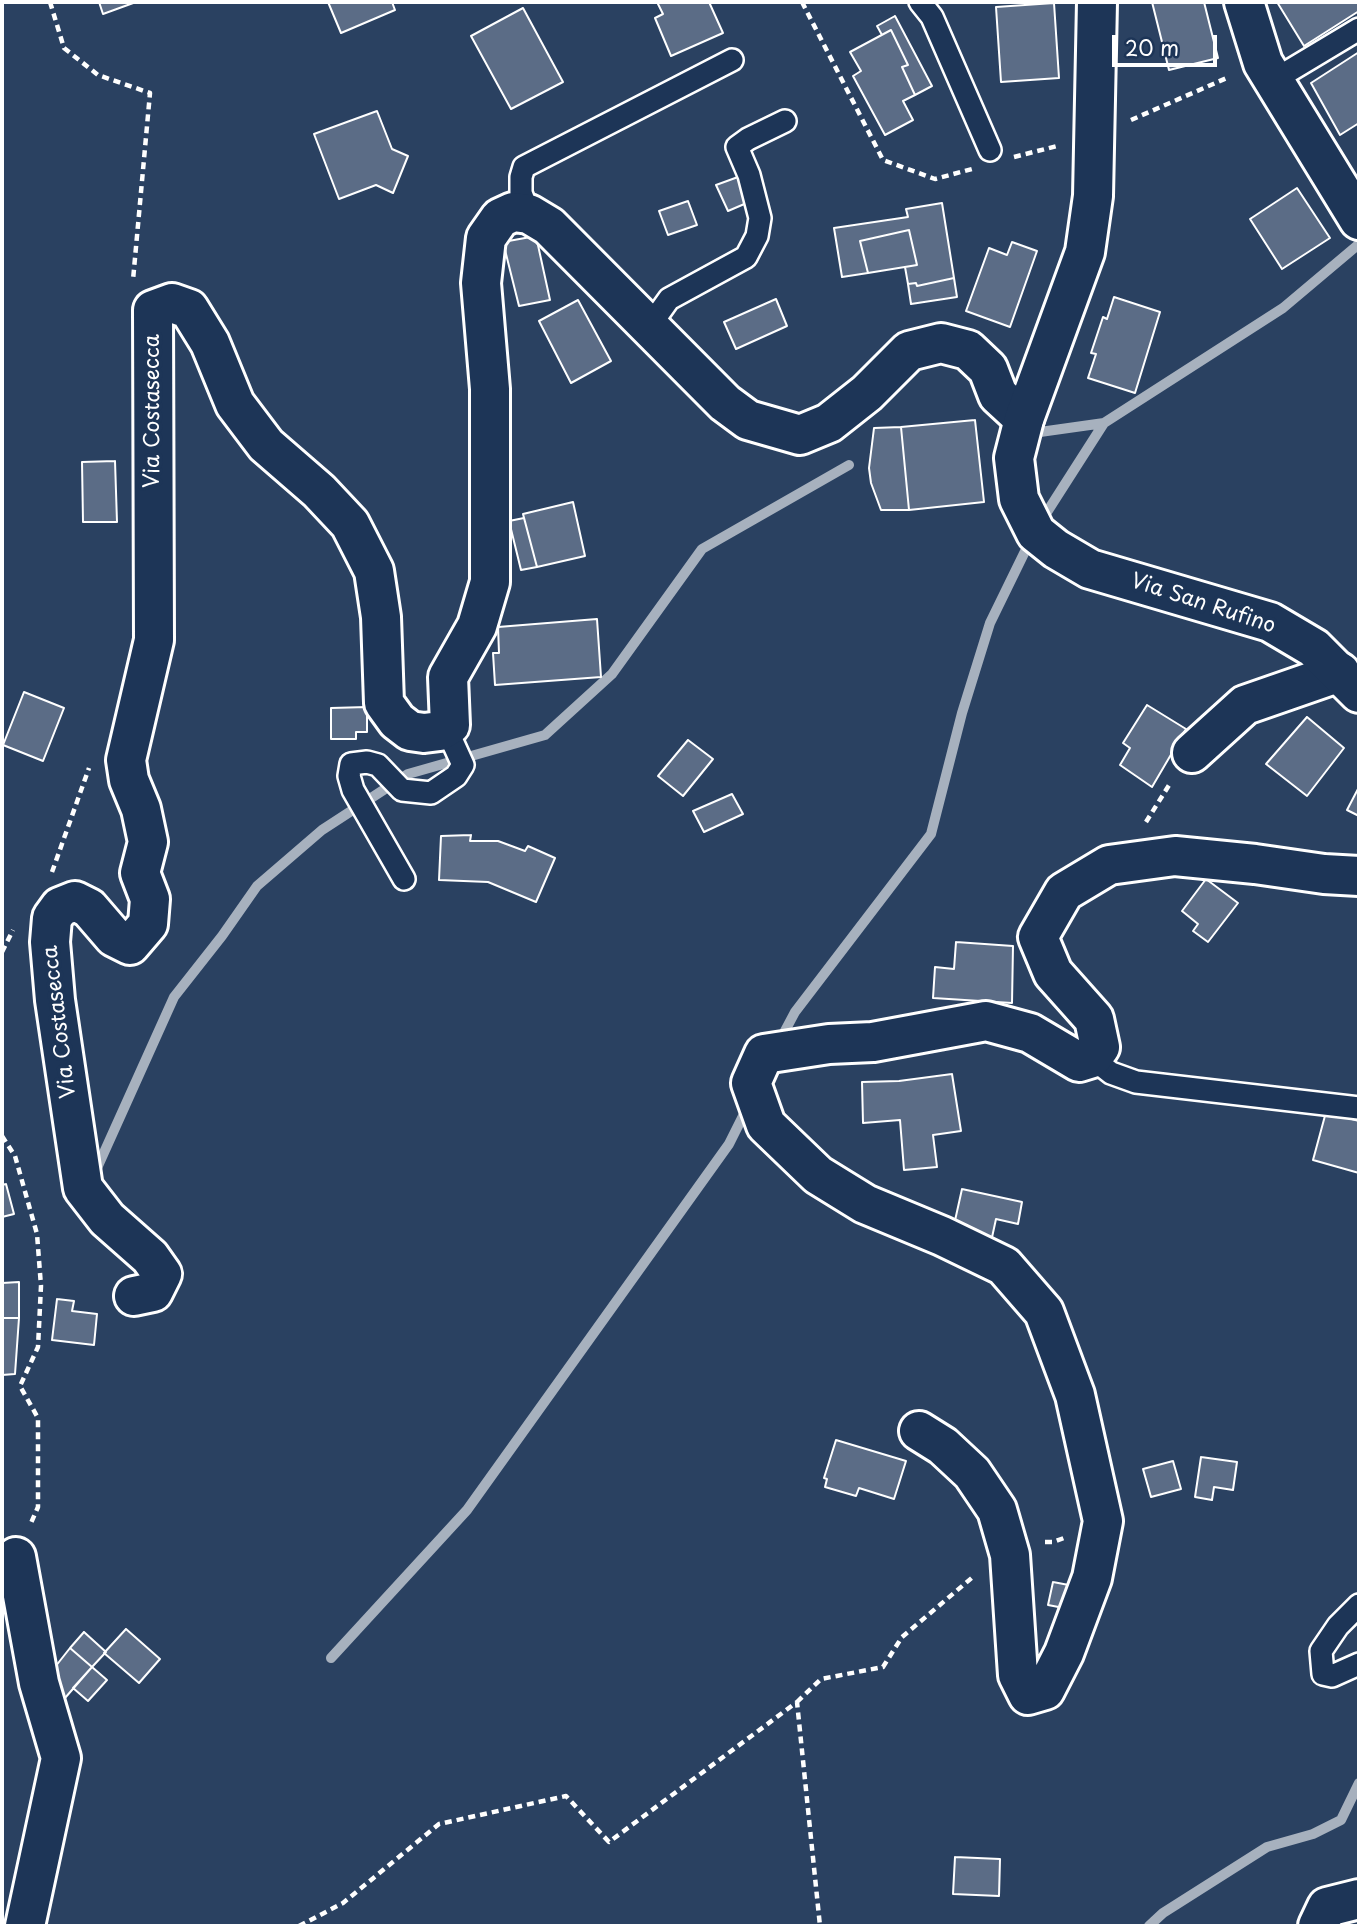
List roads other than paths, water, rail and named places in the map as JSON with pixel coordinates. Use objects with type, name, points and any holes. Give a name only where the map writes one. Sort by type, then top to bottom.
[{"type":"street","points":[[440,731],[450,725],[448,677],[477,626],[490,582],[490,389],[481,283],[486,238],[500,218],[513,212],[529,214],[558,234],[725,403],[748,420],[800,435],[829,423],[867,393],[909,351],[941,343],[968,350],[988,369],[998,395],[1024,419],[1086,252],[1093,196],[1097,2]]},
{"type":"street","points":[[1244,2],[1263,63],[1359,220]]},
{"type":"street","name":"Via Costasecca","points":[[134,1296],[153,1292],[162,1274],[150,1256],[107,1219],[83,1188],[55,1000],[50,942],[52,918],[60,907],[75,901],[89,908],[114,937],[130,945],[148,924],[150,899],[141,873],[148,842],[126,761],[154,640],[153,310],[172,303],[189,309],[210,343],[235,404],[266,445],[319,491],[350,524],[374,571],[381,617],[384,703],[397,721],[410,731],[440,731]]},
{"type":"street","name":"Via San Rufino","points":[[1024,419],[1014,458],[1019,499],[1036,533],[1056,549],[1090,569],[1270,622],[1314,648],[1350,682]]},
{"type":"street","points":[[1192,753],[1245,705],[1350,682]]},
{"type":"street","points":[[919,1431],[943,1446],[972,1473],[997,1510],[1010,1555],[1018,1675],[1028,1695],[1045,1690],[1064,1653],[1092,1578],[1103,1521],[1075,1395],[1044,1312],[1004,1266],[866,1204],[818,1175],[766,1125],[751,1083],[764,1054],[829,1044],[873,1042],[986,1021],[1030,1033],[1079,1062],[1092,1058],[1100,1047],[1094,1018],[1053,973],[1038,937],[1064,892],[1109,865],[1175,856],[1359,876]]},
{"type":"street","points":[[16,1557],[39,1683],[61,1758],[24,1926]]},
{"type":"street","points":[[1318,1926],[1327,1907],[1359,1899]]},
{"type":"lane","points":[[920,2],[932,17],[990,150]]},
{"type":"lane","points":[[1274,80],[1359,29]]},
{"type":"lane","points":[[529,214],[521,193],[524,167],[732,60]]},
{"type":"lane","points":[[649,327],[669,299],[746,257],[757,236],[760,218],[749,175],[737,147],[785,121]]},
{"type":"lane","points":[[404,879],[354,790],[349,776],[351,764],[366,762],[379,765],[402,790],[431,793],[456,776],[463,765],[453,743],[440,731]]},
{"type":"lane","points":[[1092,1058],[1111,1073],[1136,1082],[1359,1108]]},
{"type":"lane","points":[[1359,1605],[1338,1626],[1321,1651],[1323,1674],[1332,1676],[1359,1664]]},
{"type":"waterway","points":[[1040,523],[1104,423],[1283,308],[1359,244]]},
{"type":"waterway","points":[[1040,432],[1104,423]]},
{"type":"waterway","points":[[93,1177],[174,997],[257,886],[322,830],[408,774],[545,735],[612,674],[702,549],[849,465]]},
{"type":"waterway","points":[[778,1044],[795,1012],[931,834],[962,713],[990,623],[1032,537]]},
{"type":"waterway","points":[[331,1658],[467,1510],[729,1144],[748,1106]]},
{"type":"waterway","points":[[1149,1926],[1163,1913],[1267,1847],[1313,1834],[1341,1820],[1359,1783]]}]
